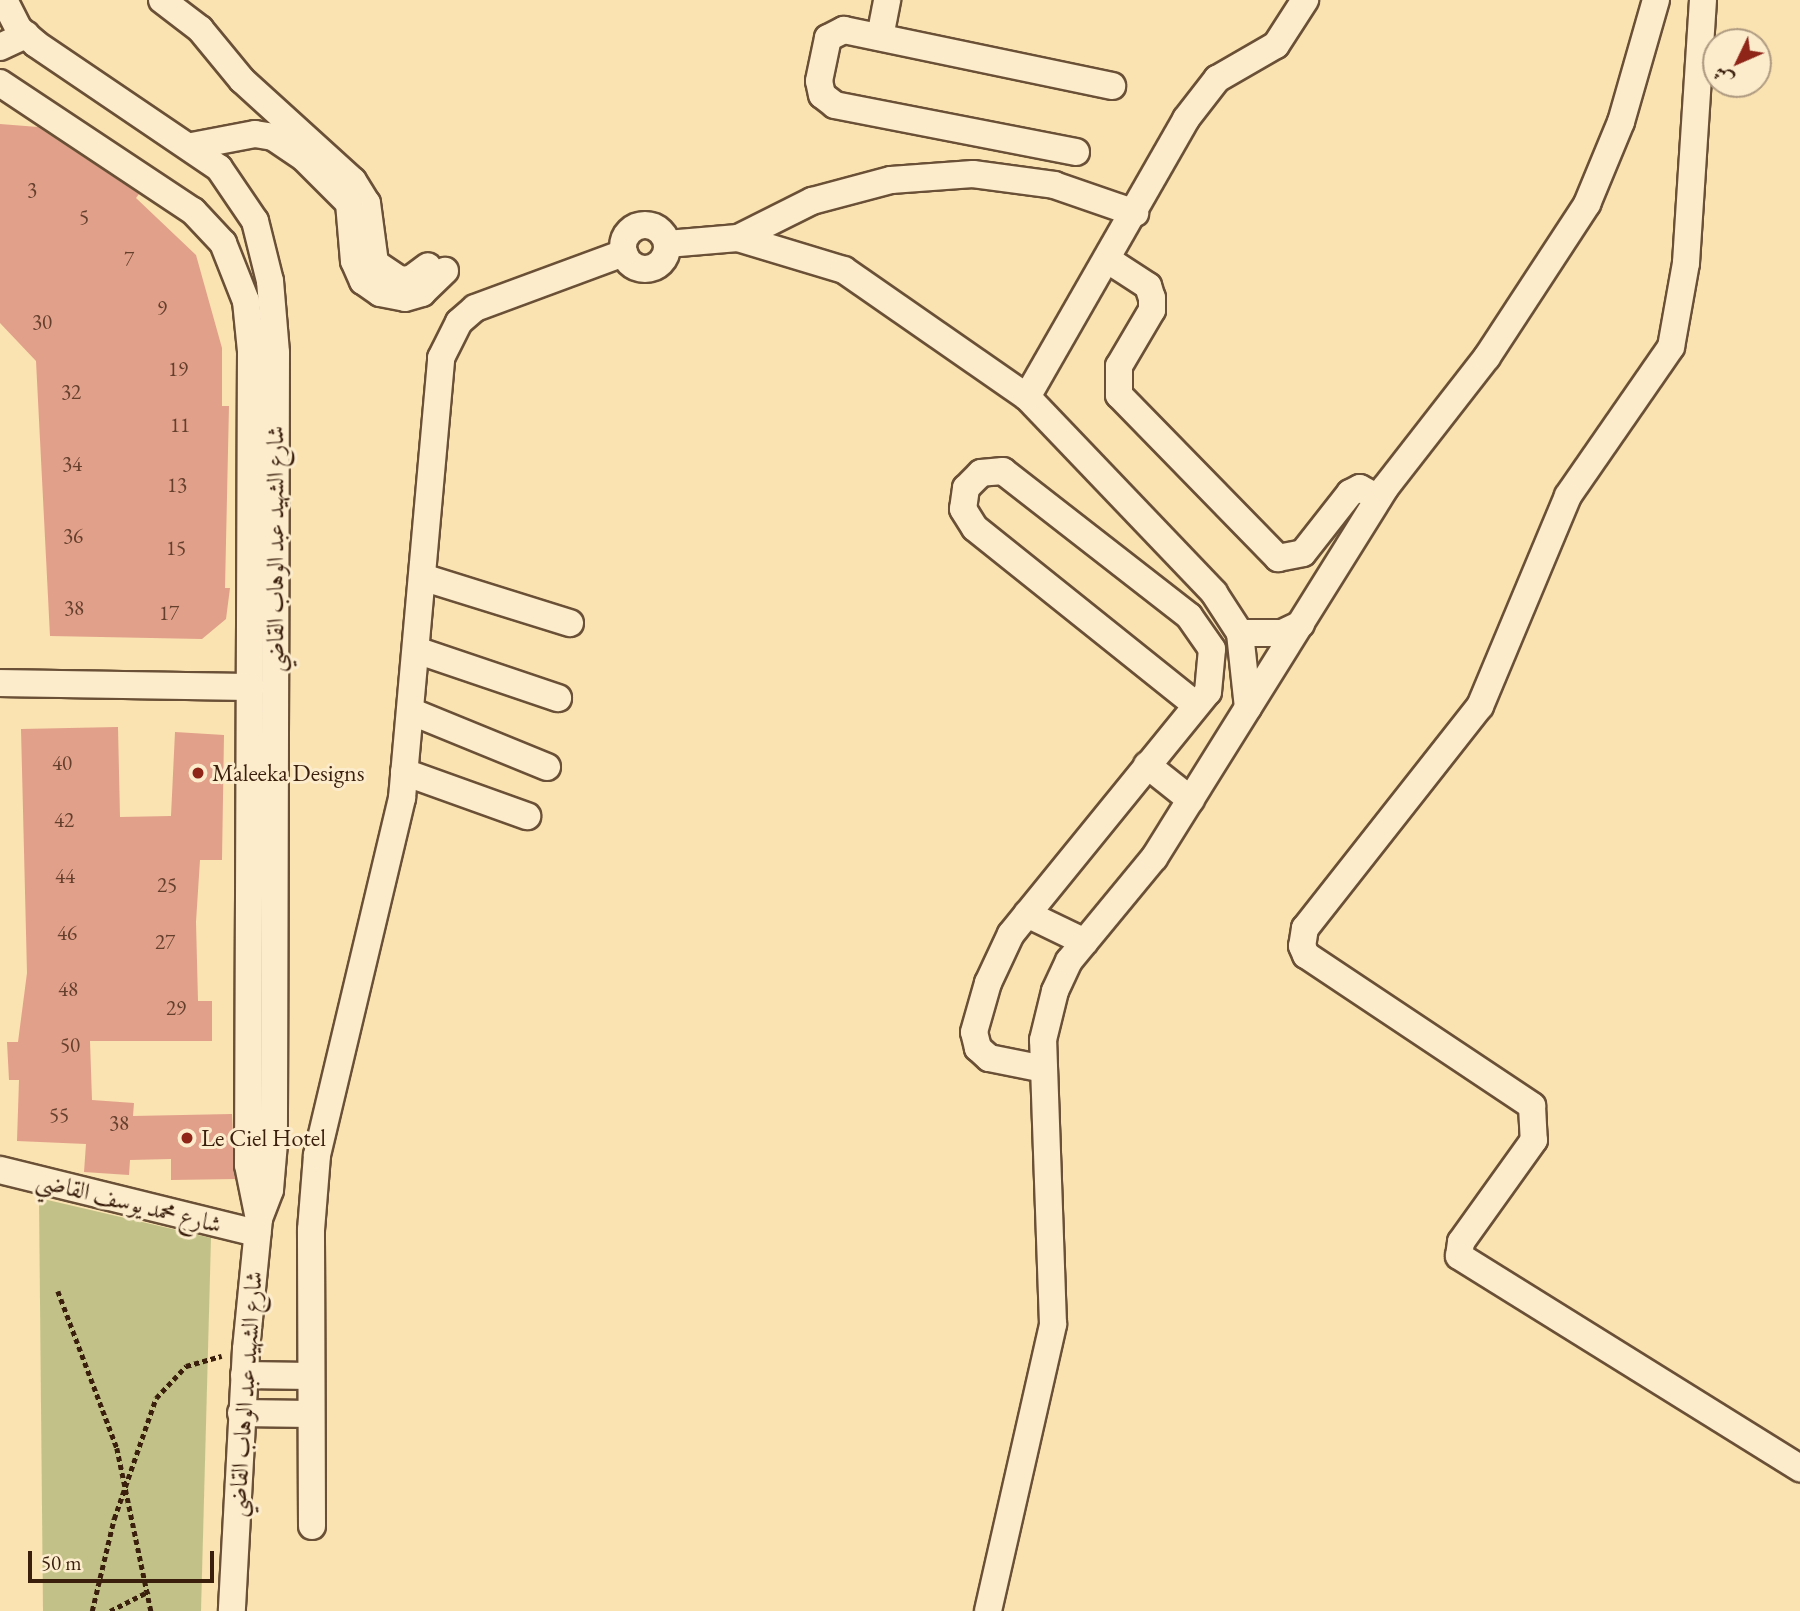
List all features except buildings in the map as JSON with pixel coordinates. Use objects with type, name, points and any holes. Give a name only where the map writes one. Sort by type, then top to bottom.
[{"type":"street","points":[[162,0],[200,29],[242,80],[353,181],[367,203],[375,263],[400,280],[411,279],[437,268],[422,293],[405,298],[380,293],[363,281],[354,261],[349,203],[304,158],[273,137],[255,134],[192,146]]},
{"type":"street","points":[[880,37],[887,0]]},
{"type":"street","points":[[1027,397],[1135,213],[1186,119],[1217,79],[1276,45],[1305,0]]},
{"type":"street","points":[[988,1611],[1053,1324],[1043,1040],[1055,991],[1085,942],[1154,858],[1378,498],[1487,357],[1587,204],[1621,122],[1656,0]]},
{"type":"street","points":[[1703,0],[1686,263],[1671,347],[1568,496],[1480,706],[1305,928],[1302,946],[1306,955],[1532,1106],[1534,1140],[1461,1242],[1460,1256],[1800,1468]]},
{"type":"street","name":"شارع الشهيد عبد الوهاب القاضي","points":[[10,3],[26,35],[192,146],[219,168],[255,221],[265,250],[276,353],[274,1143],[270,1190],[258,1226],[246,1349],[232,1611]]},
{"type":"street","points":[[1076,152],[828,101],[818,81],[828,38],[845,30],[1112,86]]},
{"type":"street","points":[[0,47],[26,35]]},
{"type":"street","name":"شارع الشهيد عبد الوهاب القاضي","points":[[0,83],[193,211],[235,265],[251,351],[248,1166],[258,1226]]},
{"type":"street","points":[[312,1526],[311,1376],[317,1155],[404,772],[441,358],[459,322],[484,303],[624,253],[625,237],[637,226],[653,226],[667,244],[738,238],[838,194],[891,180],[973,174],[1054,185],[1135,213]]},
{"type":"street","points":[[738,238],[844,270],[1027,397],[1214,593],[1240,633],[1248,708]]},
{"type":"street","points":[[1108,260],[1148,286],[1152,299],[1152,310],[1119,366],[1119,395],[1278,558],[1289,560],[1303,553],[1350,493],[1360,488],[1378,498]]},
{"type":"street","points":[[1044,1069],[989,1058],[978,1048],[974,1032],[988,983],[1027,914],[1208,692],[1212,649],[1189,616],[1003,471],[982,473],[966,488],[963,509],[975,528],[1196,705]]},
{"type":"street","points":[[422,577],[570,623]]},
{"type":"street","points":[[1240,633],[1272,634],[1301,624]]},
{"type":"street","points":[[416,650],[558,698]]},
{"type":"street","points":[[0,683],[251,687]]},
{"type":"street","points":[[410,711],[547,767]]},
{"type":"street","points":[[1147,765],[1191,800]]},
{"type":"street","points":[[404,772],[527,816]]},
{"type":"street","points":[[1027,914],[1085,942]]},
{"type":"street","name":"شارع محمد يوسف القاضي","points":[[0,1170],[258,1226]]},
{"type":"street","points":[[244,1375],[311,1376]]},
{"type":"street","points":[[241,1413],[312,1414]]},
{"type":"path","points":[[58,1291],[127,1482],[152,1611]]},
{"type":"path","points":[[92,1611],[127,1482],[149,1414],[165,1384],[186,1366],[246,1349]]},
{"type":"path","points":[[110,1611],[149,1591]]},
{"type":"green space","points":[[39,1198],[211,1238],[201,1611],[43,1611]]},
{"type":"place","name":"Maleeka Designs","points":[[198,773]]},
{"type":"place","name":"Le Ciel Hotel","points":[[187,1138]]}]
